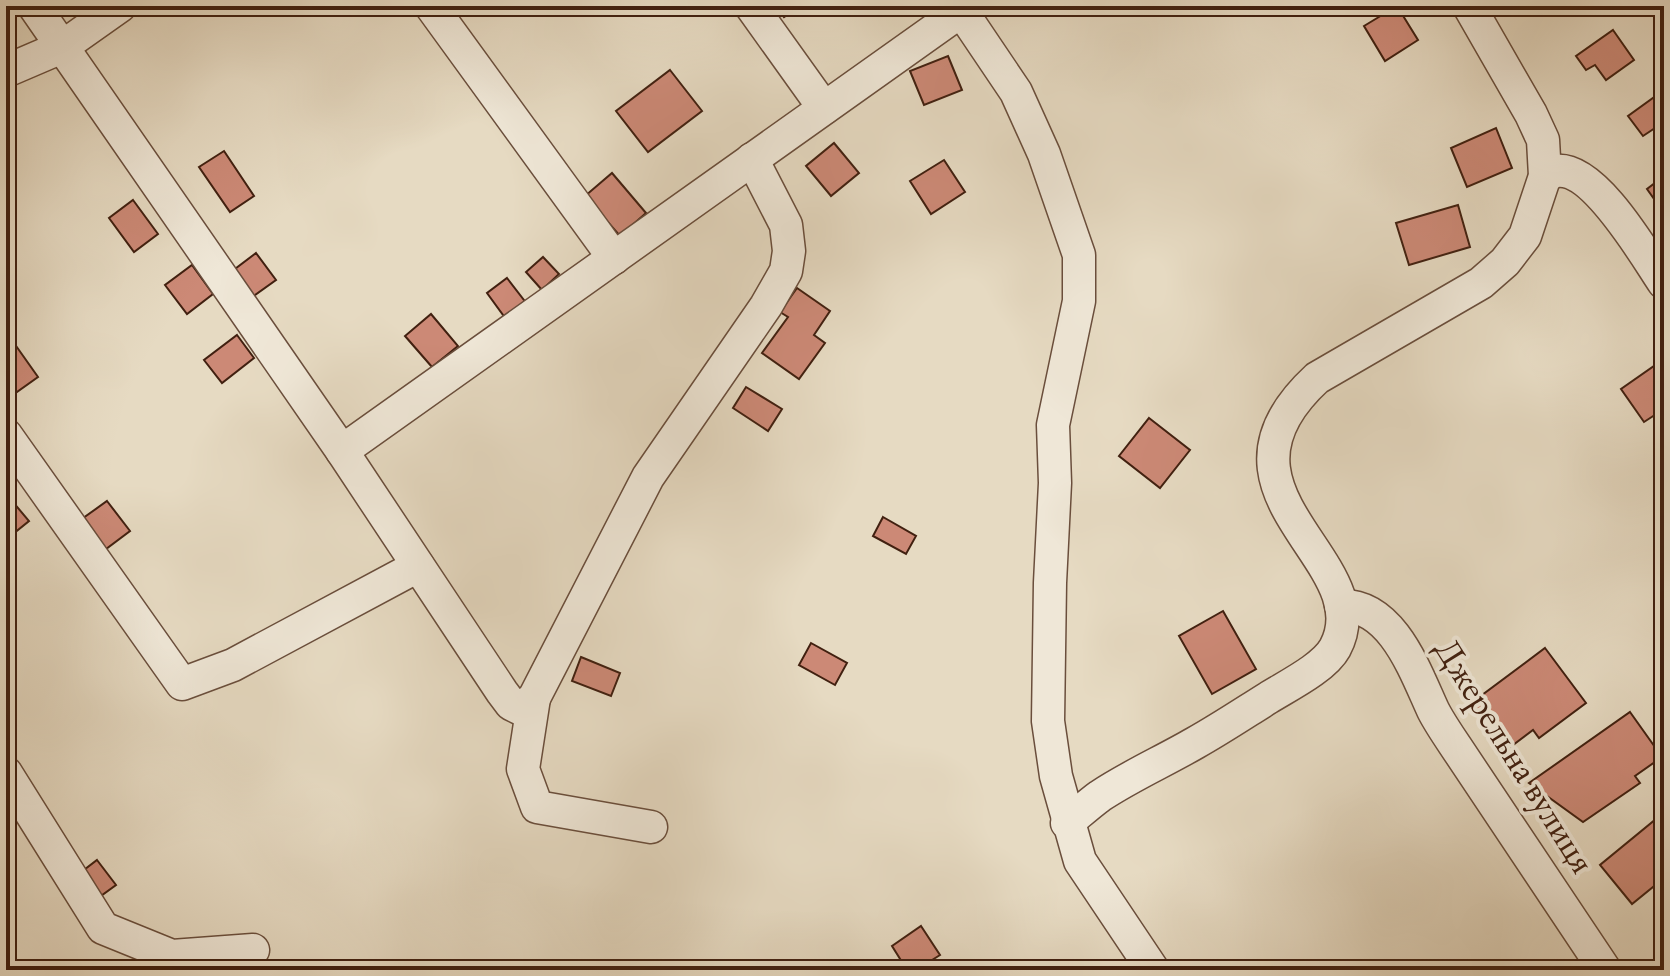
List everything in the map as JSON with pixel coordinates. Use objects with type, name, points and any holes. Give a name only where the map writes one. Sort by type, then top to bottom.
[{"type":"street","points":[[34,6],[342,451],[511,704],[521,709],[534,698]]},
{"type":"street","points":[[6,71],[62,47],[120,6]]},
{"type":"street","points":[[431,6],[614,258]]},
{"type":"street","points":[[751,6],[824,108]]},
{"type":"street","points":[[1067,823],[1100,796],[1197,742],[1307,674],[1333,651],[1343,629],[1341,606],[1333,582],[1295,524],[1282,497],[1273,469],[1273,441],[1296,398],[1317,378],[1481,283],[1505,262],[1525,236],[1545,176],[1543,140],[1477,10]]},
{"type":"street","points":[[342,451],[824,108],[970,13],[1016,92],[1049,167],[1079,255],[1079,301],[1053,425],[1055,483],[1048,721],[1056,776],[1080,861],[1153,970]]},
{"type":"street","points":[[651,827],[537,807],[523,769],[534,698],[648,477],[766,306],[786,271],[789,251],[786,225],[752,159]]},
{"type":"street","points":[[1545,176],[1557,171],[1574,174],[1608,200],[1664,283]]},
{"type":"street","points":[[6,435],[182,684],[233,665],[418,566]]},
{"type":"street","name":"Джерельна вулиця","points":[[1341,606],[1356,605],[1371,611],[1401,643],[1456,747],[1605,970]]},
{"type":"street","points":[[6,773],[103,928],[172,956],[253,950]]},
{"type":"building","points":[[776,6],[800,6],[784,17]]},
{"type":"building","points":[[1397,6],[1418,40],[1385,61],[1364,26]]},
{"type":"building","points":[[1613,30],[1634,60],[1606,80],[1595,65],[1586,70],[1576,56]]},
{"type":"building","points":[[948,56],[962,90],[924,105],[910,71]]},
{"type":"building","points":[[670,70],[702,111],[648,152],[616,111]]},
{"type":"building","points":[[1664,90],[1664,122],[1643,136],[1628,116]]},
{"type":"building","points":[[1496,128],[1512,168],[1467,187],[1451,148]]},
{"type":"building","points":[[834,143],[859,173],[831,196],[806,166]]},
{"type":"building","points":[[224,151],[254,196],[230,212],[199,167]]},
{"type":"building","points":[[944,160],[965,192],[931,214],[910,181]]},
{"type":"building","points":[[612,173],[646,213],[620,236],[585,196]]},
{"type":"building","points":[[1664,176],[1664,213],[1647,189]]},
{"type":"building","points":[[133,200],[158,234],[134,252],[109,218]]},
{"type":"building","points":[[1458,205],[1470,247],[1409,265],[1396,223]]},
{"type":"building","points":[[256,253],[276,280],[251,298],[231,272]]},
{"type":"building","points":[[543,257],[559,274],[542,290],[526,272]]},
{"type":"building","points":[[192,265],[213,294],[187,314],[165,285]]},
{"type":"building","points":[[507,278],[527,304],[506,319],[487,293]]},
{"type":"building","points":[[797,288],[830,311],[814,335],[825,343],[799,379],[762,353],[788,317],[780,312]]},
{"type":"building","points":[[431,314],[458,346],[432,367],[405,336]]},
{"type":"building","points":[[237,335],[254,358],[222,383],[204,360]]},
{"type":"building","points":[[14,343],[38,377],[7,399],[6,349]]},
{"type":"building","points":[[1664,359],[1664,409],[1644,422],[1621,389]]},
{"type":"building","points":[[746,387],[782,409],[768,431],[733,408]]},
{"type":"building","points":[[1149,418],[1190,450],[1160,488],[1119,456]]},
{"type":"building","points":[[7,495],[29,521],[8,538],[6,535]]},
{"type":"building","points":[[107,501],[130,531],[102,552],[79,521]]},
{"type":"building","points":[[883,517],[916,536],[906,554],[873,536]]},
{"type":"building","points":[[1223,611],[1256,669],[1212,694],[1179,636]]},
{"type":"building","points":[[811,643],[847,663],[835,685],[799,665]]},
{"type":"building","points":[[1545,648],[1586,703],[1539,738],[1533,730],[1505,751],[1470,704]]},
{"type":"building","points":[[581,657],[620,673],[611,696],[572,681]]},
{"type":"building","points":[[1630,712],[1662,757],[1635,776],[1640,783],[1583,822],[1529,783]]},
{"type":"building","points":[[1656,819],[1664,829],[1664,878],[1632,904],[1600,865]]},
{"type":"building","points":[[97,860],[116,885],[98,898],[80,873]]},
{"type":"building","points":[[921,926],[940,955],[916,970],[907,970],[892,946]]}]
